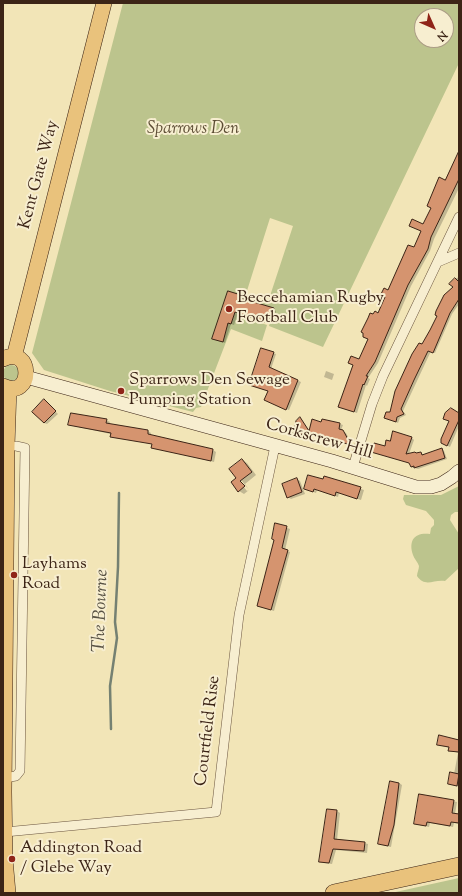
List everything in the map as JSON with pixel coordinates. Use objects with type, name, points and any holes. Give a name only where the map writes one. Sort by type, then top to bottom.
[{"type":"highway","points":[[334,893],[459,866]]},
{"type":"main road","name":"Kent Gate Way","points":[[8,358],[104,3]]},
{"type":"main road","points":[[8,358],[24,363],[27,372],[26,377],[20,386],[6,387],[7,451],[4,788],[8,893]]},
{"type":"street","points":[[353,467],[380,382],[458,220]]},
{"type":"street","points":[[438,262],[459,253]]},
{"type":"street","name":"Corkscrew Hill","points":[[26,377],[421,487],[441,484],[459,471]]},
{"type":"street","points":[[4,788],[20,771],[25,448],[16,446]]},
{"type":"street","name":"Courtfield Rise","points":[[5,832],[216,812],[239,615],[275,446]]},
{"type":"green space","name":"Sparrows Den","points":[[123,3],[459,3],[459,63],[323,347],[269,326],[274,309],[261,304],[261,302],[269,299],[293,226],[270,218],[239,316],[267,325],[262,341],[231,329],[201,407],[196,408],[193,412],[110,391],[44,370],[32,353]]},
{"type":"green space","points":[[11,365],[17,367],[19,373],[17,379],[11,381],[5,379],[3,373],[5,367]]},
{"type":"green space","points":[[459,486],[459,512],[455,512],[451,515],[450,520],[459,534],[459,568],[445,581],[423,582],[417,576],[419,566],[411,545],[414,538],[420,534],[430,534],[431,528],[434,525],[434,520],[426,511],[406,505],[403,499],[404,495],[441,495]]},
{"type":"green space","points":[[459,878],[459,893],[391,893]]},
{"type":"building","points":[[459,151],[459,179],[431,237],[428,249],[408,285],[375,362],[366,376],[368,376],[364,385],[363,384],[354,412],[338,407],[353,365],[348,363],[351,356],[359,359],[368,339],[363,337],[363,333],[361,332],[370,313],[373,314],[375,311],[378,313],[385,297],[381,294],[384,288],[388,290],[408,245],[414,247],[421,231],[409,226],[412,219],[423,224],[431,208],[427,206],[439,177],[445,180]]},
{"type":"building","points":[[455,278],[459,282],[459,299],[450,313],[433,353],[428,351],[414,380],[401,409],[404,414],[397,417],[396,422],[384,418],[386,412],[390,412],[395,391],[412,354],[419,343],[422,344],[430,330],[437,316],[435,315],[436,311],[444,295],[453,287],[449,284]]},
{"type":"building","points":[[228,291],[241,295],[240,298],[274,308],[271,319],[267,317],[265,322],[235,312],[231,324],[228,323],[223,342],[212,339]]},
{"type":"building","points":[[261,348],[274,352],[269,367],[298,380],[286,410],[264,400],[268,391],[249,385]]},
{"type":"building","points":[[44,399],[56,411],[44,423],[32,412]]},
{"type":"building","points":[[451,408],[459,413],[459,420],[447,446],[441,443],[441,439],[449,421],[443,419],[445,413]]},
{"type":"building","points":[[71,413],[107,419],[106,423],[148,430],[148,434],[213,449],[211,461],[151,448],[152,444],[110,437],[111,433],[68,425]]},
{"type":"building","points":[[300,417],[309,431],[312,419],[321,422],[322,419],[340,423],[339,429],[343,430],[351,445],[303,431],[301,436],[293,434],[296,421]]},
{"type":"building","points":[[393,431],[412,437],[406,454],[421,452],[422,455],[442,448],[445,458],[414,468],[414,466],[411,467],[409,463],[371,452],[374,443],[385,446],[386,440],[390,441]]},
{"type":"building","points":[[242,459],[252,472],[240,481],[245,486],[238,492],[231,482],[236,478],[229,469]]},
{"type":"building","points":[[308,475],[323,479],[324,476],[361,487],[357,499],[336,492],[335,496],[314,489],[313,492],[304,489]]},
{"type":"building","points":[[297,478],[302,492],[287,498],[282,484]]},
{"type":"building","points":[[275,523],[287,526],[282,548],[288,550],[271,610],[257,606],[274,540],[272,539]]},
{"type":"building","points":[[439,735],[459,740],[459,752],[448,751],[449,747],[437,745]]},
{"type":"building","points":[[450,772],[459,774],[457,786],[448,784]]},
{"type":"building","points":[[390,781],[399,783],[394,825],[388,846],[378,844]]},
{"type":"building","points":[[419,794],[454,800],[452,813],[459,814],[459,823],[451,822],[450,826],[427,822],[426,826],[414,824]]},
{"type":"building","points":[[327,809],[337,810],[334,839],[365,842],[364,851],[333,849],[329,863],[319,862]]},
{"type":"waterway","name":"The Bourne","points":[[111,729],[110,686],[117,638],[115,622],[118,567],[119,493]]},
{"type":"place","name":"Beccehamian Rugby Football Club","points":[[229,309]]},
{"type":"place","name":"Sparrows Den Sewage Pumping Station","points":[[121,391]]},
{"type":"place","name":"Layhams Road","points":[[14,575]]},
{"type":"place","name":"Addington Road / Glebe Way","points":[[12,859]]}]
